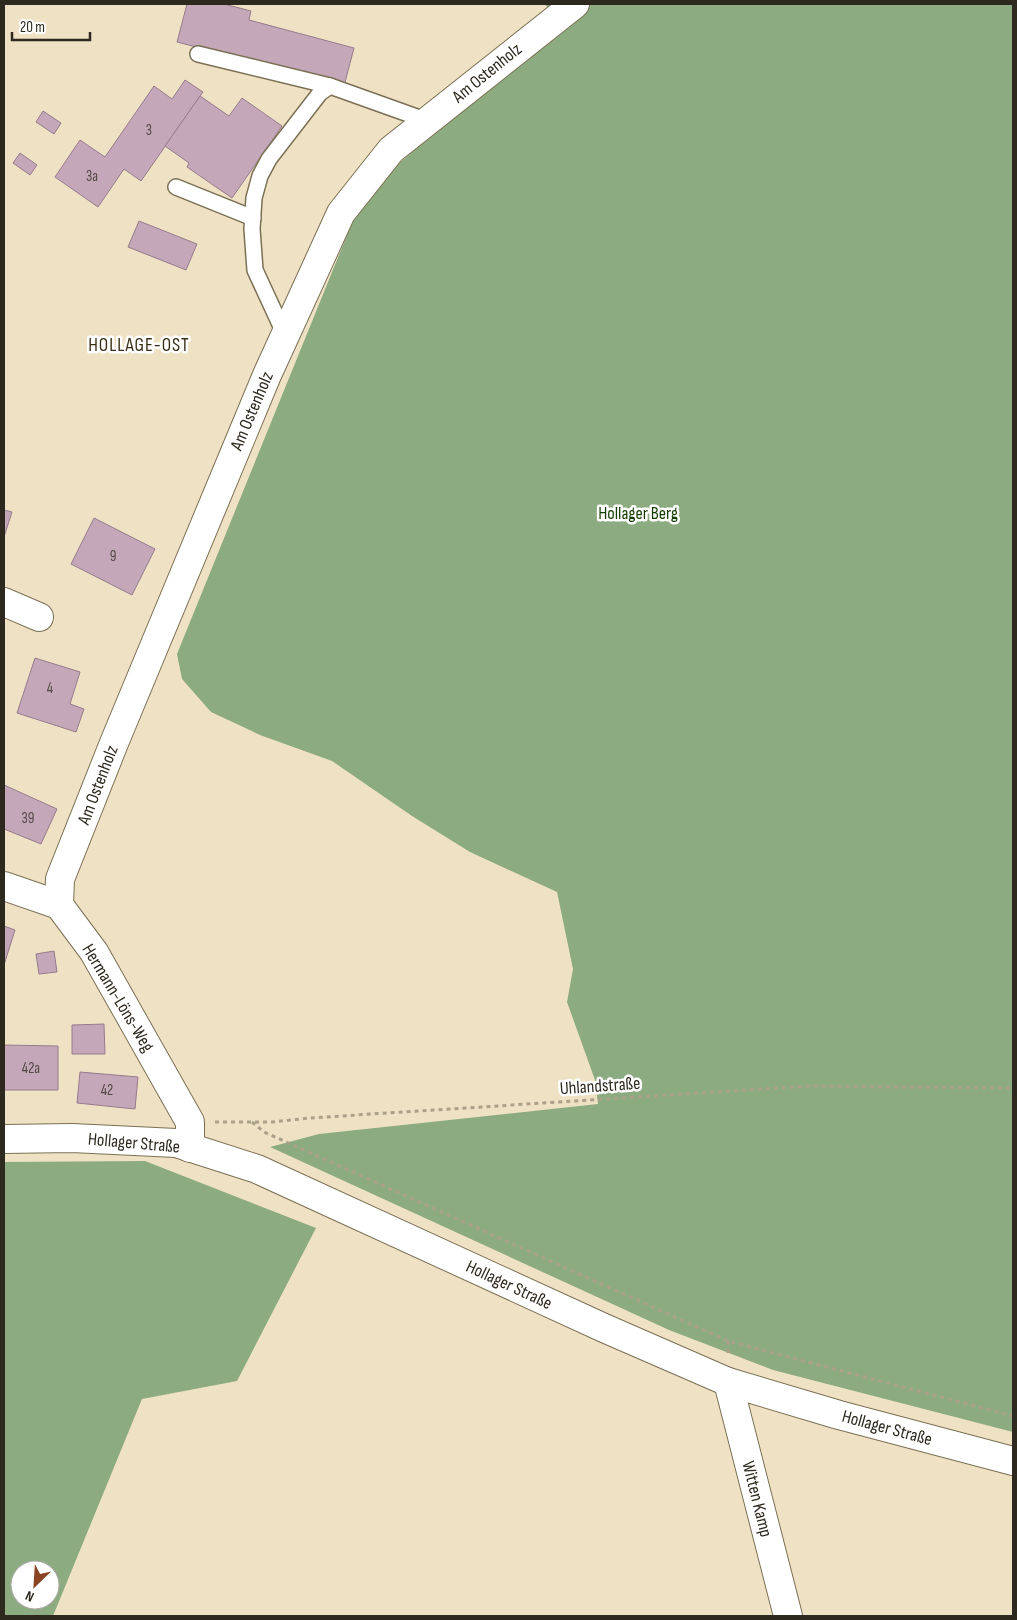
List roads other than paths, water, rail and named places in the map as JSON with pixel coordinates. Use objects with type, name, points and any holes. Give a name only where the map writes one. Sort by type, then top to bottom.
[{"type":"street","name":"Am Ostenholz","points":[[59,905],[60,879],[114,743],[285,335],[341,213],[391,150],[575,4]]},
{"type":"street","points":[[4,602],[39,617]]},
{"type":"street","points":[[4,886],[59,905]]},
{"type":"street","name":"Hermann-Löns-Weg","points":[[59,905],[94,952],[190,1135]]},
{"type":"street","name":"Hollager Straße","points":[[4,1139],[72,1138],[176,1143],[190,1135],[257,1169],[604,1328],[728,1382],[839,1415],[1013,1461]]},
{"type":"street","name":"Witten Kamp","points":[[728,1382],[788,1616]]},
{"type":"lane","points":[[198,54],[330,86],[428,121]]},
{"type":"lane","points":[[285,335],[254,270],[252,218],[254,198],[260,176],[269,159],[320,93],[330,86]]},
{"type":"lane","points":[[176,188],[252,218]]},
{"type":"district","name":"HOLLAGE-OST","points":[[139,345]]},
{"type":"park label","name":"Hollager Berg","points":[[638,513]]}]
